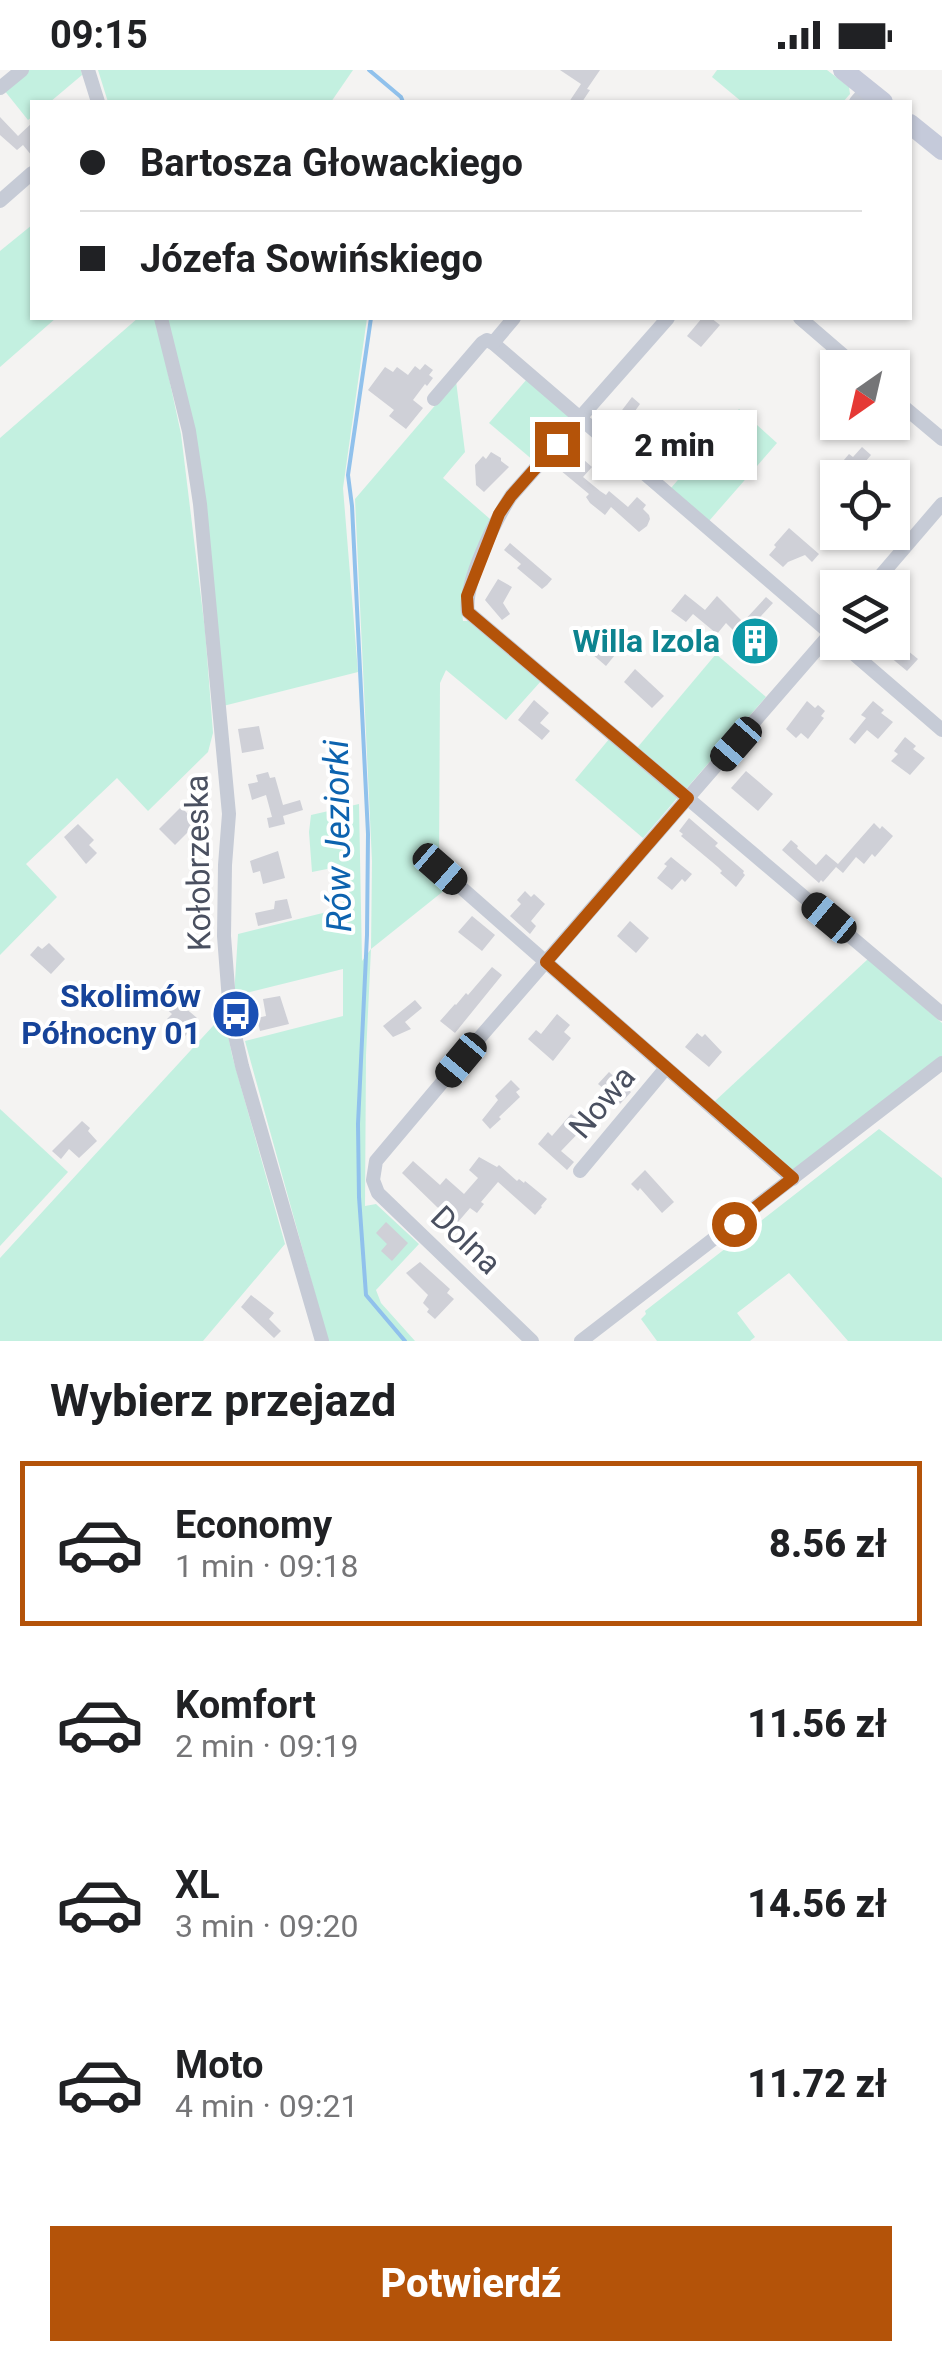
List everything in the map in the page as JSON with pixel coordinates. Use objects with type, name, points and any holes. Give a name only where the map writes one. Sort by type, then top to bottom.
[{"type":"main road","points":[[843,70],[869,98]]},
{"type":"main road","points":[[912,126],[942,150]]},
{"type":"street","points":[[0,88],[22,70]]},
{"type":"street","points":[[88,70],[97,100]]},
{"type":"street","points":[[0,201],[30,174]]},
{"type":"street","name":"Kołobrzeska","points":[[162,320],[200,504],[230,814],[224,866],[224,936],[230,1014],[322,1341]]},
{"type":"street","points":[[493,343],[512,320]]},
{"type":"street","points":[[666,320],[511,496],[499,514],[467,596],[468,612],[942,1014]]},
{"type":"street","points":[[802,320],[837,350]]},
{"type":"street","points":[[434,400],[482,343],[493,343],[820,621]]},
{"type":"street","points":[[910,412],[942,439]]},
{"type":"street","points":[[885,570],[942,504]]},
{"type":"street","points":[[546,962],[820,653]]},
{"type":"street","points":[[864,660],[942,730]]},
{"type":"street","name":"Nowa","points":[[440,869],[793,1178]]},
{"type":"street","name":"Dolna","points":[[532,1341],[378,1193],[373,1173],[376,1162],[546,962]]},
{"type":"street","points":[[581,1341],[942,1063]]},
{"type":"street","name":"Nowa","points":[[580,1172],[666,1068]]},
{"type":"green space","points":[[29,70],[81,70],[82,75],[52,100],[30,100],[28,120],[4,90]]},
{"type":"green space","points":[[98,70],[353,70],[332,100],[107,100]]},
{"type":"green space","points":[[717,70],[827,70],[849,87],[850,94],[845,100],[740,100],[712,77]]},
{"type":"green space","points":[[30,227],[30,320],[54,320],[0,367],[0,251]]},
{"type":"green space","points":[[136,320],[156,320],[181,434],[205,630],[213,733],[208,752],[148,811],[117,778],[26,864],[57,897],[0,955],[0,438]]},
{"type":"green space","points":[[168,320],[367,320],[343,488],[358,672],[223,706]]},
{"type":"green space","points":[[527,379],[570,420],[534,461],[489,423]]},
{"type":"green space","points":[[456,381],[465,452],[443,478],[490,519],[461,602],[463,621],[474,621],[542,680],[506,720],[446,670],[440,683],[439,864],[427,863],[451,885],[371,949],[372,861],[355,499]]},
{"type":"green space","points":[[739,409],[777,443],[709,521],[671,488]]},
{"type":"green space","points":[[716,654],[766,697],[686,789],[637,748]]},
{"type":"green space","points":[[610,738],[678,797],[643,838],[575,780]]},
{"type":"green space","points":[[359,804],[362,961],[371,949],[365,1206],[376,1204],[419,1244],[376,1290],[381,1303],[415,1341],[328,1341],[245,1041],[343,1016],[343,969],[234,996],[238,934],[343,908],[342,866],[312,872],[311,815]]},
{"type":"green space","points":[[868,959],[942,1023],[942,1056],[793,1170],[714,1102]]},
{"type":"green space","points":[[224,1014],[285,1244],[203,1341],[0,1341],[0,1258]]},
{"type":"green space","points":[[0,1109],[68,1172],[0,1246]]},
{"type":"green space","points":[[879,1129],[942,1178],[942,1341],[848,1341],[789,1273],[737,1313],[755,1337],[750,1341],[657,1341],[641,1319],[645,1311]]},
{"type":"building","points":[[560,70],[600,70],[583,100],[570,100],[581,84]]},
{"type":"building","points":[[0,117],[18,136],[30,125],[30,154],[23,145],[17,150],[0,135]]},
{"type":"building","points":[[700,320],[714,320],[720,325],[701,347],[687,336]]},
{"type":"building","points":[[425,364],[433,370],[429,375],[433,378],[413,400],[423,408],[406,429],[389,416],[394,410],[368,390],[385,367],[393,372],[397,367],[408,375],[415,366],[420,370]]},
{"type":"building","points":[[632,397],[640,404],[635,411],[640,415],[637,418],[645,424],[633,438],[613,422]]},
{"type":"building","points":[[862,447],[871,455],[867,460],[844,460],[849,454],[853,457]]},
{"type":"building","points":[[491,452],[509,467],[484,492],[476,485],[475,465]]},
{"type":"building","points":[[575,452],[592,467],[583,477],[600,491],[606,495],[609,491],[628,507],[637,497],[646,505],[643,509],[650,519],[647,526],[639,532],[611,507],[605,515],[590,503],[586,497],[589,494],[560,470]]},
{"type":"building","points":[[789,528],[819,554],[812,562],[805,555],[783,567],[769,555]]},
{"type":"building","points":[[510,543],[552,579],[542,589],[517,568],[521,564],[504,550]]},
{"type":"building","points":[[498,579],[512,587],[503,603],[510,614],[502,620],[485,600]]},
{"type":"building","points":[[685,594],[705,610],[717,596],[743,622],[766,597],[773,603],[752,626],[764,631],[772,644],[760,658],[726,623],[717,634],[693,614],[686,622],[671,611]]},
{"type":"building","points":[[599,632],[619,650],[606,666],[585,648]]},
{"type":"building","points":[[910,653],[918,659],[907,671],[894,660],[910,660]]},
{"type":"building","points":[[635,669],[664,696],[652,708],[624,682]]},
{"type":"building","points":[[534,700],[549,713],[540,723],[550,731],[542,740],[518,720]]},
{"type":"building","points":[[807,701],[825,711],[821,716],[824,718],[808,739],[801,733],[796,738],[786,729]]},
{"type":"building","points":[[873,701],[893,722],[878,739],[867,730],[855,744],[849,739],[866,718],[861,715]]},
{"type":"building","points":[[259,726],[264,749],[242,753],[238,729]]},
{"type":"building","points":[[905,737],[925,758],[910,775],[891,761]]},
{"type":"building","points":[[746,771],[773,794],[758,811],[731,788]]},
{"type":"building","points":[[268,772],[270,778],[275,777],[283,805],[300,800],[303,810],[283,816],[285,824],[269,828],[267,818],[272,817],[266,795],[252,800],[248,784],[258,782],[256,775]]},
{"type":"building","points":[[181,807],[197,823],[175,845],[159,829]]},
{"type":"building","points":[[689,818],[744,871],[736,887],[681,836],[679,831]]},
{"type":"building","points":[[874,823],[893,836],[875,857],[872,854],[864,864],[856,857],[843,873],[836,867],[823,882],[819,883],[782,850],[791,840],[816,865],[826,854],[838,864]]},
{"type":"building","points":[[78,824],[94,840],[89,845],[97,853],[86,864],[64,837]]},
{"type":"building","points":[[278,851],[285,878],[263,884],[260,871],[253,873],[250,861]]},
{"type":"building","points":[[671,857],[692,874],[672,890],[657,878]]},
{"type":"building","points":[[525,891],[545,904],[531,921],[536,926],[530,934],[510,916],[521,904],[517,900]]},
{"type":"building","points":[[287,899],[292,918],[258,926],[255,913],[274,909],[275,901]]},
{"type":"building","points":[[472,916],[495,935],[482,951],[458,932]]},
{"type":"building","points":[[630,921],[649,938],[636,953],[617,936]]},
{"type":"building","points":[[49,943],[65,959],[51,974],[30,955],[38,946],[42,949]]},
{"type":"building","points":[[492,967],[502,975],[455,1033],[440,1021]]},
{"type":"building","points":[[173,990],[197,1018],[184,1037],[167,1019],[172,1014],[161,1004]]},
{"type":"building","points":[[280,996],[289,1024],[260,1031],[257,1018],[266,1016],[263,999]]},
{"type":"building","points":[[415,1000],[422,1008],[405,1022],[411,1029],[393,1037],[383,1026]]},
{"type":"building","points":[[557,1014],[570,1025],[564,1032],[571,1038],[553,1061],[528,1039],[536,1030],[541,1034]]},
{"type":"building","points":[[697,1033],[702,1037],[705,1034],[722,1052],[709,1067],[685,1047]]},
{"type":"building","points":[[609,1072],[631,1092],[610,1108],[600,1100],[608,1092],[598,1084]]},
{"type":"building","points":[[511,1080],[520,1089],[516,1092],[520,1097],[490,1129],[482,1120],[498,1100],[495,1096]]},
{"type":"building","points":[[571,1114],[586,1125],[561,1151],[574,1162],[567,1170],[538,1144],[548,1132],[552,1136]]},
{"type":"building","points":[[82,1121],[97,1141],[79,1158],[69,1149],[61,1159],[52,1151]]},
{"type":"building","points":[[479,1157],[499,1165],[517,1181],[525,1181],[547,1199],[535,1215],[498,1182],[477,1213],[470,1208],[458,1222],[402,1173],[413,1161],[440,1185],[446,1178],[464,1194],[478,1178],[469,1170]]},
{"type":"building","points":[[645,1170],[674,1202],[662,1213],[640,1188],[638,1191],[631,1184]]},
{"type":"building","points":[[386,1222],[408,1243],[392,1261],[381,1251],[387,1244],[376,1233]]},
{"type":"building","points":[[420,1262],[450,1289],[447,1293],[454,1299],[435,1319],[423,1303],[428,1295],[406,1273]]},
{"type":"building","points":[[251,1295],[274,1313],[269,1319],[281,1331],[274,1338],[241,1307]]},
{"type":"waterway","name":"Rów Jeziorki","points":[[369,70],[402,100]]},
{"type":"waterway","name":"Rów Jeziorki","points":[[371,320],[348,475],[368,834],[359,1197],[366,1295],[405,1341]]},
{"type":"place","name":"Willa Izola","points":[[755,641]]},
{"type":"place","name":"Skolimów Północny 01","points":[[236,1014]]},
{"type":"route","points":[[557,444],[499,514],[467,596],[468,612],[688,798],[546,962],[793,1178],[734,1224]]}]
